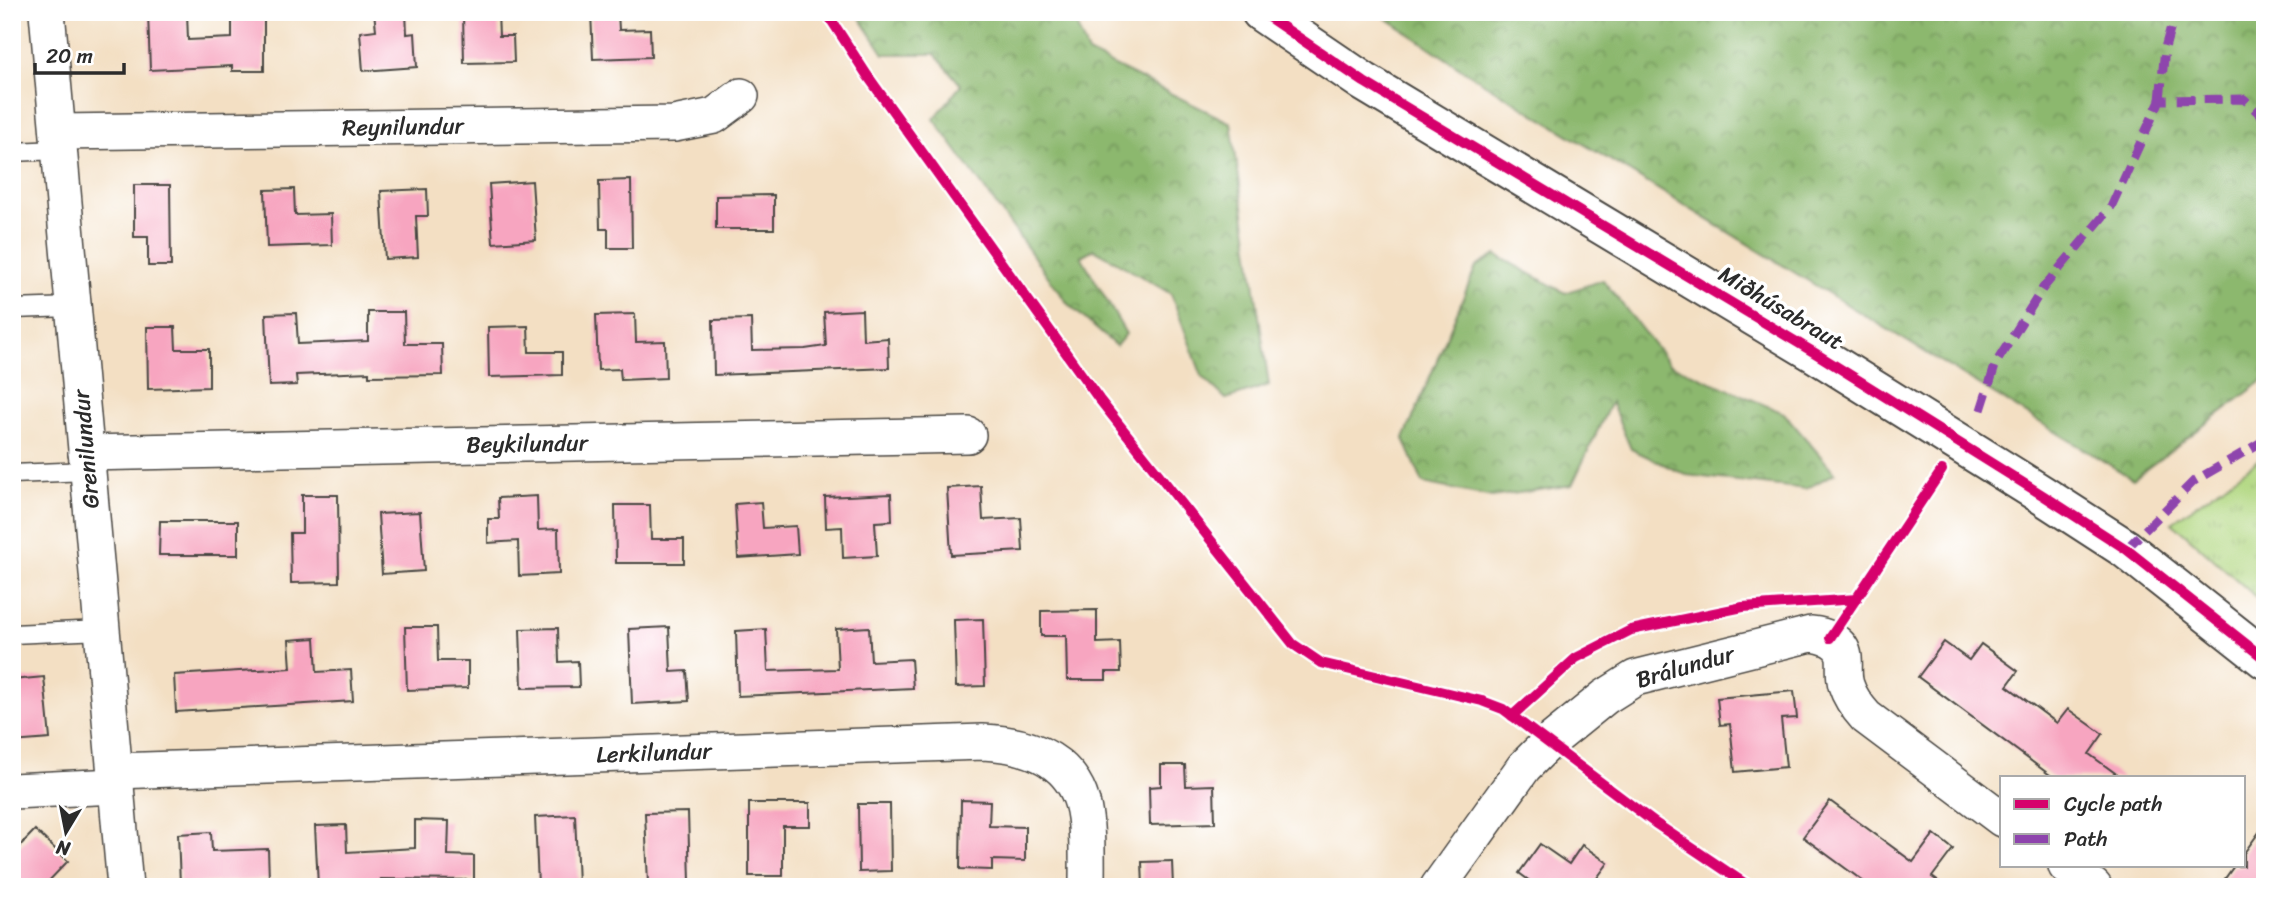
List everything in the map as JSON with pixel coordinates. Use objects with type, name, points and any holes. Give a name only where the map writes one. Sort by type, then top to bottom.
[{"type":"street","name":"Grenilundur","points":[[47,12],[125,887]]},
{"type":"street","name":"Miðhúsabraut","points":[[1261,12],[1364,82],[1804,345],[2056,503],[2126,549],[2265,659]]},
{"type":"street","name":"Reynilundur","points":[[58,141],[674,124],[714,116],[741,96]]},
{"type":"street","name":"Beykilundur","points":[[87,462],[968,435]]},
{"type":"street","name":"Brálundur","points":[[1438,887],[1524,767],[1547,744],[1635,678],[1811,634],[1830,638],[1844,655],[1843,673],[1846,686],[1851,698],[1866,717],[2000,817]]},
{"type":"street","name":"Lerkilundur","points":[[12,790],[115,779],[969,742],[1005,743],[1023,746],[1046,758],[1064,771],[1078,788],[1085,816],[1087,887]]},
{"type":"street","points":[[2067,867],[2094,887]]},
{"type":"lane","points":[[12,152],[58,141]]},
{"type":"lane","points":[[12,309],[73,307]]},
{"type":"lane","points":[[12,474],[87,462]]},
{"type":"lane","points":[[12,634],[102,630]]},
{"type":"green space","points":[[856,12],[1071,12],[1088,53],[1231,123],[1269,385],[1226,399],[1202,376],[1171,294],[1094,249],[1081,256],[1126,334],[1116,346],[1068,304],[934,119],[961,85],[935,54],[884,54]]},
{"type":"green space","points":[[1377,12],[2265,12],[2265,379],[2133,479],[1469,74]]},
{"type":"green space","points":[[1496,255],[1565,293],[1603,280],[1669,364],[1784,413],[1835,473],[1806,489],[1686,475],[1631,449],[1611,402],[1572,485],[1492,497],[1423,483],[1404,439],[1476,267]]},
{"type":"green space","points":[[2260,459],[2265,464],[2265,605],[2172,522]]},
{"type":"building","points":[[148,12],[187,12],[188,40],[232,38],[232,12],[264,12],[264,71],[232,71],[232,66],[150,70]]},
{"type":"building","points":[[374,12],[406,12],[407,34],[415,33],[417,67],[363,71],[360,32],[376,30]]},
{"type":"building","points":[[463,12],[498,12],[499,36],[513,36],[514,62],[464,63]]},
{"type":"building","points":[[591,12],[618,12],[619,30],[650,29],[651,57],[593,59]]},
{"type":"building","points":[[631,180],[632,248],[608,248],[608,229],[600,229],[599,181]]},
{"type":"building","points":[[532,181],[536,240],[493,243],[489,184]]},
{"type":"building","points":[[134,185],[170,185],[171,266],[148,266],[148,237],[134,237]]},
{"type":"building","points":[[294,189],[295,215],[331,214],[332,245],[267,247],[265,190]]},
{"type":"building","points":[[427,189],[428,216],[416,216],[418,257],[385,259],[381,191]]},
{"type":"building","points":[[774,195],[774,229],[716,229],[716,196]]},
{"type":"building","points":[[862,310],[863,340],[888,338],[889,368],[714,375],[713,320],[751,319],[752,350],[805,349],[826,346],[824,312]]},
{"type":"building","points":[[368,312],[404,312],[405,344],[442,344],[443,375],[369,376],[369,372],[296,375],[297,385],[269,386],[266,314],[296,313],[298,344],[368,341]]},
{"type":"building","points":[[635,314],[636,342],[665,341],[666,378],[621,380],[620,369],[598,370],[596,315]]},
{"type":"building","points":[[528,326],[529,352],[562,352],[562,375],[489,377],[488,327]]},
{"type":"building","points":[[147,327],[175,327],[176,349],[209,349],[209,387],[148,389]]},
{"type":"building","points":[[981,486],[983,520],[1021,518],[1023,551],[951,555],[947,488]]},
{"type":"building","points":[[891,494],[892,521],[875,522],[877,556],[843,558],[842,527],[826,528],[825,497]]},
{"type":"building","points":[[302,495],[338,495],[339,582],[291,583],[290,533],[302,533]]},
{"type":"building","points":[[537,496],[538,530],[558,529],[559,574],[519,576],[518,541],[488,543],[488,519],[499,519],[498,498]]},
{"type":"building","points":[[761,502],[763,528],[796,526],[798,554],[738,558],[735,504]]},
{"type":"building","points":[[615,505],[650,505],[651,539],[684,539],[684,563],[616,563]]},
{"type":"building","points":[[420,512],[424,571],[382,574],[378,514]]},
{"type":"building","points":[[160,521],[238,521],[238,555],[159,555]]},
{"type":"building","points":[[1097,610],[1097,643],[1120,642],[1121,672],[1106,672],[1106,680],[1067,680],[1066,636],[1041,636],[1041,611]]},
{"type":"building","points":[[983,619],[985,686],[956,687],[954,620]]},
{"type":"building","points":[[405,627],[437,627],[438,661],[468,661],[468,688],[407,690]]},
{"type":"building","points":[[669,627],[671,672],[687,671],[689,701],[632,704],[629,629]]},
{"type":"building","points":[[869,627],[871,661],[911,659],[913,688],[738,696],[736,631],[766,629],[768,671],[838,669],[836,629]]},
{"type":"building","points":[[558,628],[559,662],[578,661],[579,687],[522,688],[520,629]]},
{"type":"building","points":[[315,638],[317,672],[351,670],[353,701],[176,712],[174,675],[291,668],[289,640]]},
{"type":"building","points":[[1944,642],[1969,660],[1981,644],[2018,671],[2007,686],[2057,723],[2068,709],[2103,734],[2089,754],[2119,776],[2051,776],[1918,677]]},
{"type":"building","points":[[44,677],[50,739],[12,742],[12,680]]},
{"type":"building","points":[[1794,691],[1797,718],[1781,719],[1786,767],[1735,772],[1730,724],[1720,725],[1717,698]]},
{"type":"building","points":[[1161,765],[1185,765],[1186,786],[1214,785],[1215,823],[1150,825],[1149,787],[1161,786]]},
{"type":"building","points":[[961,800],[990,801],[989,826],[1025,827],[1025,861],[992,860],[992,870],[960,869]]},
{"type":"building","points":[[1830,801],[1913,862],[1934,834],[1953,849],[1932,877],[1946,887],[1871,887],[1803,837]]},
{"type":"building","points":[[749,803],[810,803],[810,826],[783,826],[783,876],[749,876]]},
{"type":"building","points":[[858,804],[890,804],[891,871],[859,872]]},
{"type":"building","points":[[688,812],[690,882],[648,884],[645,813]]},
{"type":"building","points":[[575,815],[578,884],[538,885],[535,817]]},
{"type":"building","points":[[415,820],[449,821],[448,855],[474,856],[474,880],[381,879],[382,883],[318,886],[315,826],[346,825],[347,852],[415,848]]},
{"type":"building","points":[[2265,824],[2265,887],[2219,887],[2233,867],[2246,867],[2246,850]]},
{"type":"building","points":[[35,830],[68,861],[43,887],[27,887],[12,873],[12,854]]},
{"type":"building","points":[[211,832],[212,851],[268,849],[269,879],[180,884],[178,834]]},
{"type":"building","points":[[1540,844],[1569,864],[1582,845],[1608,863],[1594,882],[1600,887],[1538,887],[1519,873]]},
{"type":"building","points":[[1172,861],[1173,887],[1143,887],[1142,862]]},
{"type":"marked path","points":[[2160,100],[2165,48],[2175,12]]},
{"type":"marked path","points":[[1981,410],[1996,363],[2043,288],[2111,207],[2160,100],[2244,99],[2265,119]]},
{"type":"marked path","points":[[2126,549],[2194,481],[2265,440]]},
{"type":"cycle path","points":[[826,12],[867,75],[1099,399],[1293,644],[1321,663],[1482,701],[1503,709],[1655,823],[1750,887]]},
{"type":"cycle path","points":[[1261,12],[1364,82],[1815,353],[2044,496],[2126,549],[2265,659]]},
{"type":"cycle path","points":[[1830,638],[1942,470]]},
{"type":"cycle path","points":[[1512,716],[1576,658],[1631,630],[1743,607],[1857,599]]}]
